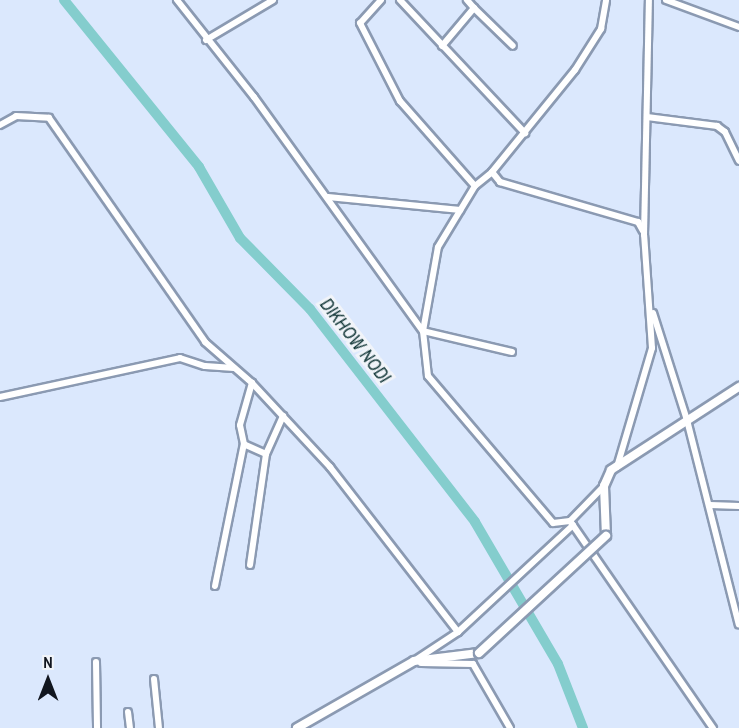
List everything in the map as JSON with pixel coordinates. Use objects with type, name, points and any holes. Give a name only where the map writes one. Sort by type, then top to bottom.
[{"type":"main road","points":[[297,728],[414,661],[479,653],[606,536],[604,486],[617,466],[739,387]]},
{"type":"street","points":[[177,0],[328,197],[423,331],[512,352]]},
{"type":"street","points":[[206,40],[273,0]]},
{"type":"street","points":[[381,0],[360,24],[400,101],[475,186]]},
{"type":"street","points":[[400,0],[525,133]]},
{"type":"street","points":[[467,0],[513,46]]},
{"type":"street","points":[[572,523],[553,523],[428,376],[423,331],[438,247],[475,186],[492,172],[525,133],[601,29],[606,0]]},
{"type":"street","points":[[617,466],[652,348],[644,235],[650,0]]},
{"type":"street","points":[[666,0],[739,27]]},
{"type":"street","points":[[442,46],[474,8]]},
{"type":"street","points":[[0,125],[16,116],[49,118],[205,342],[252,383],[330,467],[458,632]]},
{"type":"street","points":[[647,117],[717,126],[725,132],[739,161]]},
{"type":"street","points":[[492,172],[500,182],[638,222],[644,235]]},
{"type":"street","points":[[328,197],[460,210]]},
{"type":"street","points":[[650,307],[687,420],[739,625]]},
{"type":"street","points":[[0,397],[180,358],[204,366],[235,368]]},
{"type":"street","points":[[215,586],[244,444],[240,425],[252,383]]},
{"type":"street","points":[[250,565],[266,454],[283,417]]},
{"type":"street","points":[[244,444],[266,454]]},
{"type":"street","points":[[414,661],[458,632],[476,612],[567,531],[604,486]]},
{"type":"street","points":[[710,505],[739,506]]},
{"type":"street","points":[[572,523],[713,728]]},
{"type":"street","points":[[732,604],[739,608]]},
{"type":"street","points":[[414,661],[473,664],[510,728]]},
{"type":"street","points":[[96,662],[97,728]]},
{"type":"street","points":[[154,679],[159,728]]},
{"type":"street","points":[[128,712],[130,728]]},
{"type":"waterway","name":"DIKHOW NODI","points":[[64,0],[199,167],[240,238],[310,309],[475,522],[558,664],[583,728]]}]
